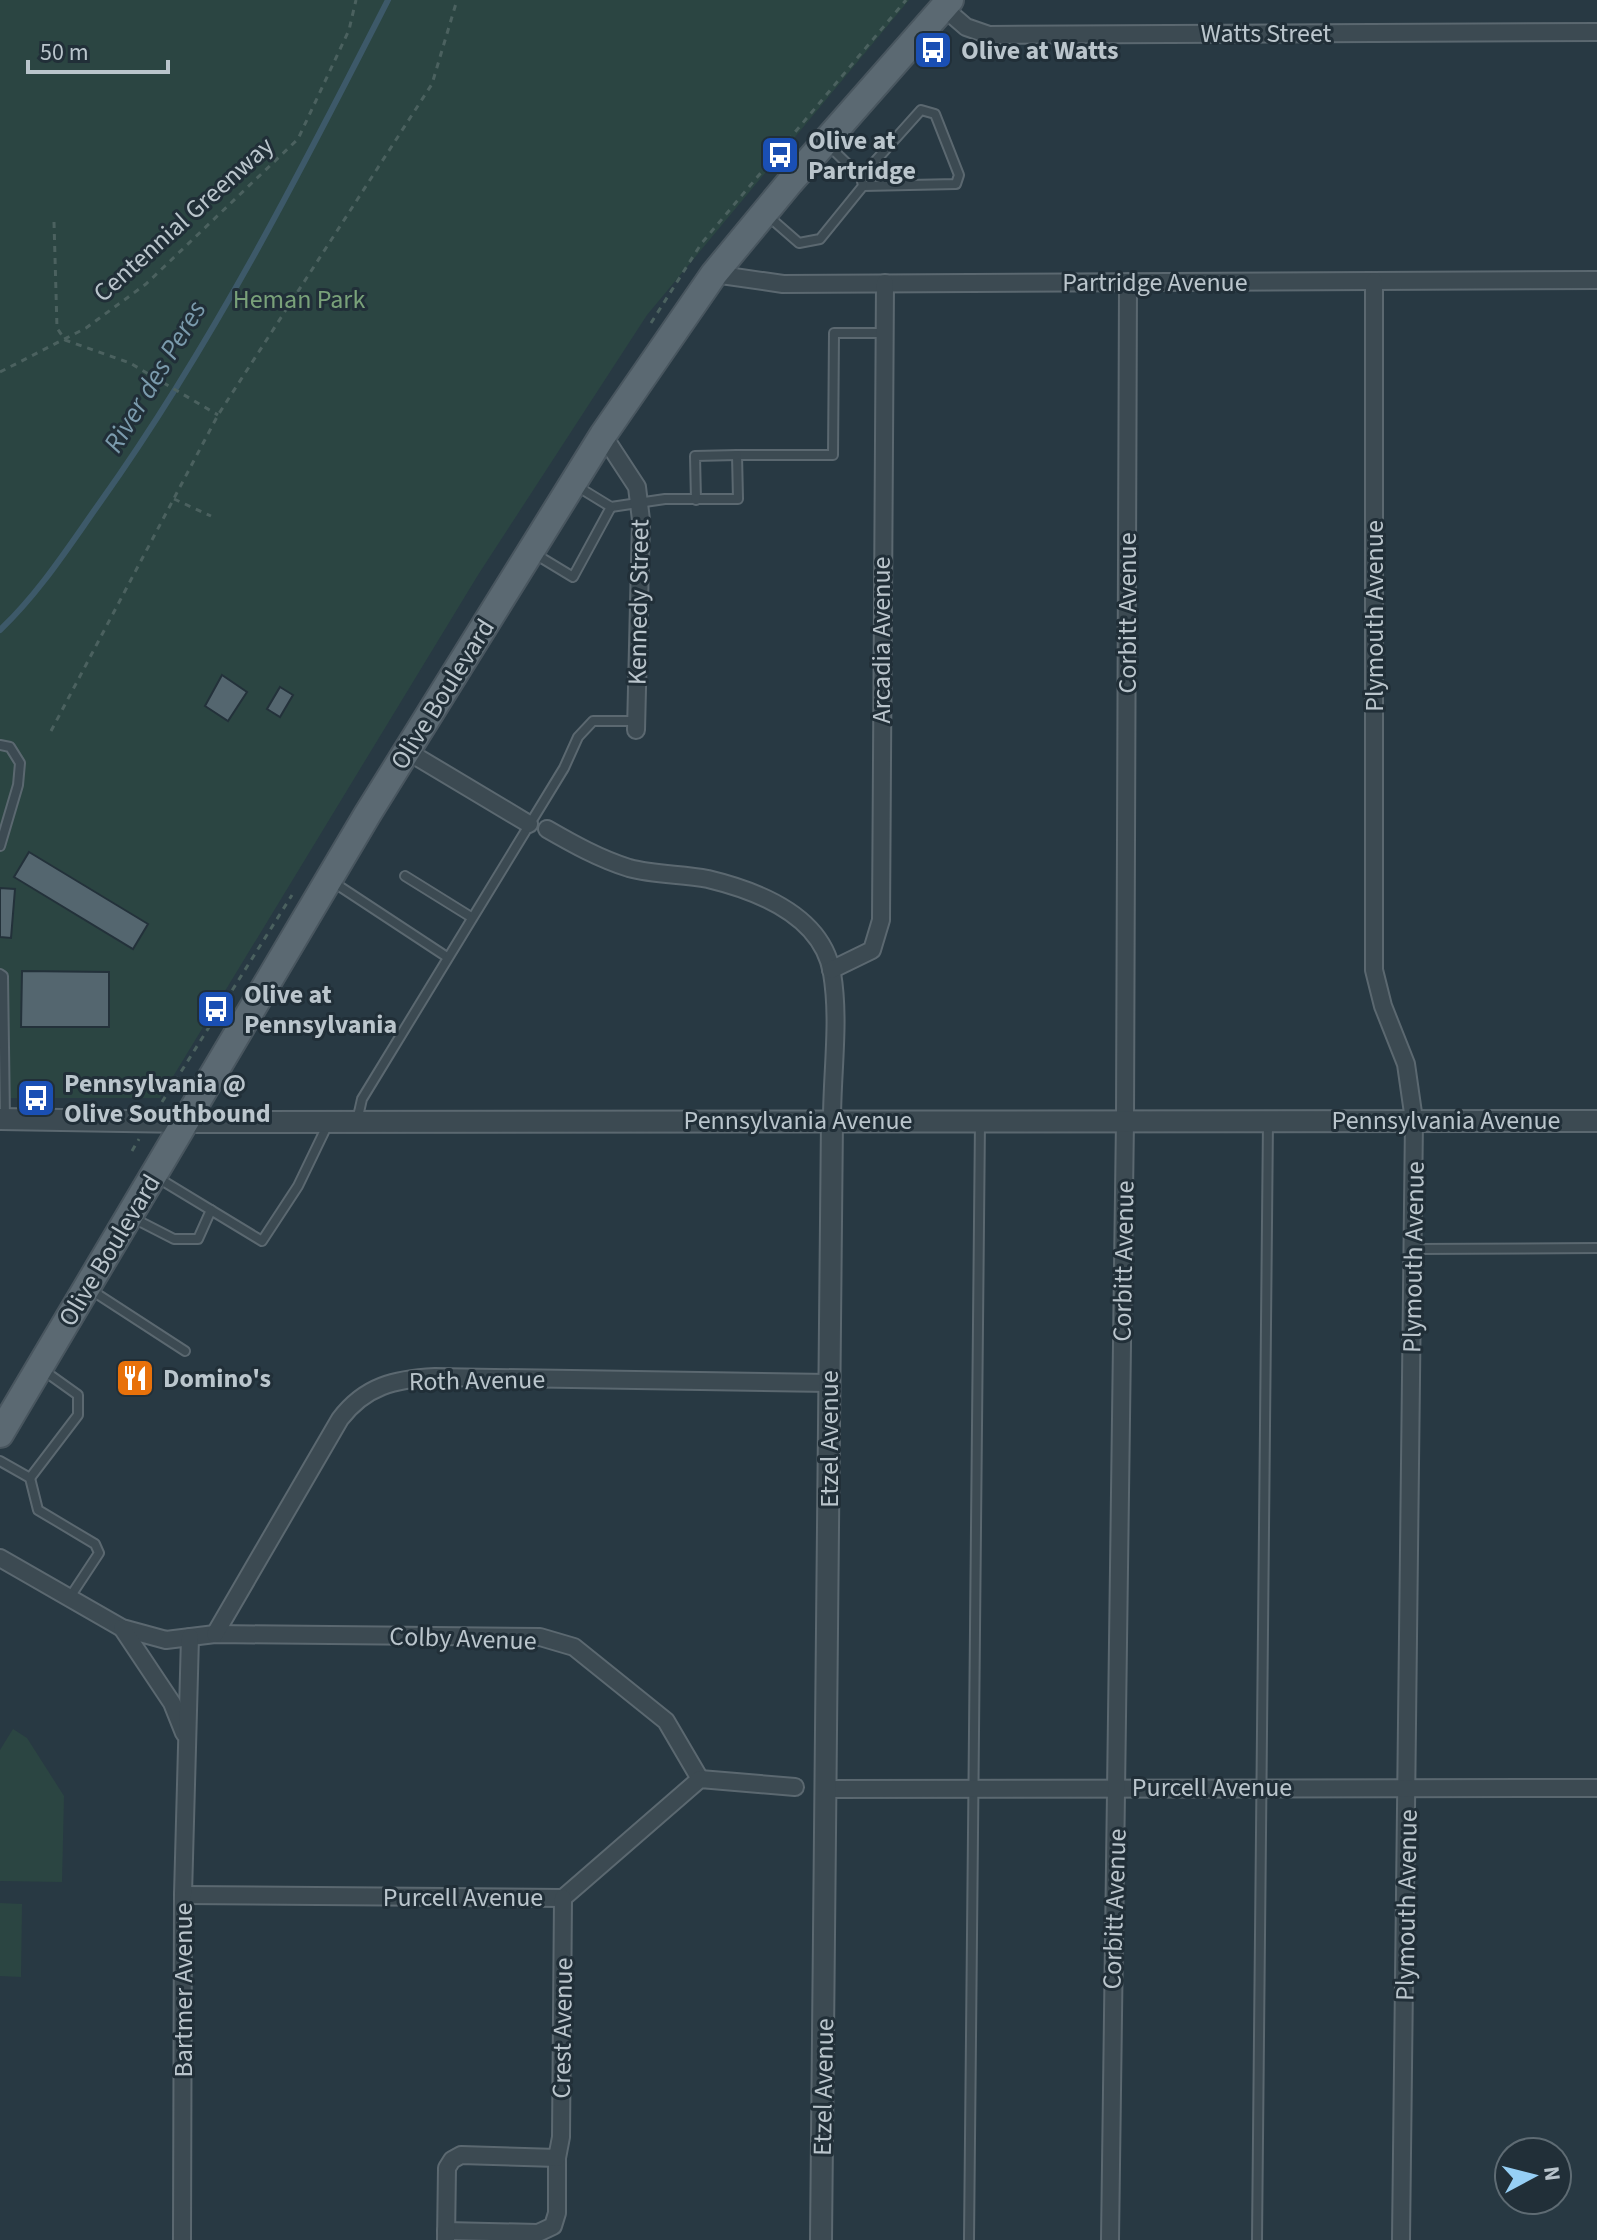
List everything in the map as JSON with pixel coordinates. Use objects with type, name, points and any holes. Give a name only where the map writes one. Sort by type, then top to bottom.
[{"type":"main road","name":"Olive Boulevard","points":[[0,1434],[329,879],[603,435],[714,274],[947,4]]},
{"type":"street","name":"Watts Street","points":[[947,4],[966,27],[989,35],[1597,32]]},
{"type":"street","name":"Partridge Avenue","points":[[714,274],[783,284],[1597,280]]},
{"type":"street","name":"Plymouth Avenue","points":[[1374,281],[1374,970],[1379,996],[1406,1064],[1414,1120],[1401,2240]]},
{"type":"street","name":"Corbitt Avenue","points":[[1110,2240],[1125,1120],[1128,282]]},
{"type":"street","name":"Arcadia Avenue","points":[[831,970],[872,950],[881,920],[885,283]]},
{"type":"street","name":"Kennedy Street","points":[[603,435],[637,487],[639,503],[636,725]]},
{"type":"street","points":[[407,751],[529,824]]},
{"type":"street","name":"Etzel Avenue","points":[[547,829],[591,853],[630,868],[706,879],[779,905],[808,927],[831,970],[821,2240]]},
{"type":"street","name":"Pennsylvania Avenue","points":[[3,1119],[185,1122],[980,1119],[1597,1121]]},
{"type":"street","name":"Roth Avenue","points":[[215,1634],[340,1419],[368,1391],[389,1382],[435,1377],[829,1383]]},
{"type":"street","name":"Bartmer Avenue","points":[[0,1558],[122,1628],[166,1640],[215,1634]]},
{"type":"street","name":"Bartmer Avenue","points":[[122,1628],[172,1703],[186,1740]]},
{"type":"street","name":"Colby Avenue","points":[[215,1634],[540,1637],[574,1647],[666,1721],[700,1779]]},
{"type":"street","name":"Bartmer Avenue","points":[[182,2240],[183,1895],[190,1637]]},
{"type":"street","points":[[700,1779],[795,1787]]},
{"type":"street","name":"Purcell Avenue","points":[[183,1895],[563,1898],[700,1779]]},
{"type":"street","name":"Purcell Avenue","points":[[826,1789],[1597,1788]]},
{"type":"street","name":"Crest Avenue","points":[[557,2158],[461,2155],[452,2160],[447,2168],[446,2236],[538,2233],[553,2226],[557,2213],[557,2158],[561,2137],[563,1898]]},
{"type":"lane","points":[[764,213],[799,243],[820,239],[862,182],[921,110],[935,114],[959,175],[956,184],[862,182],[825,142]]},
{"type":"lane","points":[[696,500],[695,456],[833,455],[834,333],[884,333]]},
{"type":"lane","points":[[573,484],[611,507],[738,499],[737,455]]},
{"type":"lane","points":[[530,551],[573,577],[611,507]]},
{"type":"lane","points":[[357,1121],[362,1099],[564,768],[578,737],[593,721],[636,725]]},
{"type":"lane","points":[[0,745],[10,747],[20,763],[18,785],[0,846]]},
{"type":"lane","points":[[405,876],[471,917]]},
{"type":"lane","points":[[329,879],[447,957]]},
{"type":"lane","points":[[0,974],[3,976],[6,1038],[3,1119]]},
{"type":"lane","points":[[969,2240],[980,1119]]},
{"type":"lane","points":[[1257,2240],[1268,1120]]},
{"type":"lane","points":[[154,1175],[262,1241],[298,1186],[325,1130],[324,1122]]},
{"type":"lane","points":[[129,1216],[174,1239],[198,1239],[211,1210]]},
{"type":"lane","points":[[1413,1249],[1597,1248]]},
{"type":"lane","points":[[87,1287],[185,1351]]},
{"type":"lane","points":[[30,1478],[78,1415],[80,1404],[78,1395],[39,1367]]},
{"type":"lane","points":[[0,1461],[30,1478],[38,1510],[95,1544],[99,1553],[70,1597]]},
{"type":"path","name":"Centennial Greenway","points":[[0,372],[65,340],[146,284],[298,139],[349,30],[356,0]]},
{"type":"path","points":[[51,731],[218,415],[432,84],[457,0]]},
{"type":"path","points":[[54,222],[57,328],[65,340],[130,363],[218,415]]},
{"type":"path","points":[[174,499],[211,516]]},
{"type":"green space","name":"Heman Park","points":[[0,0],[909,0],[647,315],[478,575],[160,1098],[0,1098]]},
{"type":"green space","points":[[13,1729],[27,1738],[64,1796],[62,1882],[0,1881],[0,1750]]},
{"type":"green space","points":[[0,1903],[22,1904],[21,1977],[0,1976]]},
{"type":"building","points":[[222,675],[247,692],[228,721],[205,706]]},
{"type":"building","points":[[280,687],[293,695],[280,717],[267,709]]},
{"type":"building","points":[[29,852],[148,924],[133,949],[14,877]]},
{"type":"building","points":[[0,888],[15,889],[11,938],[0,937]]},
{"type":"building","points":[[22,971],[109,972],[109,1027],[21,1027]]},
{"type":"waterway","name":"River des Peres","points":[[0,630],[66,552],[180,381],[254,256],[388,0]]},
{"type":"place","name":"Olive at Watts","points":[[933,50]]},
{"type":"place","name":"Olive at Partridge","points":[[780,155]]},
{"type":"place","name":"Olive at Pennsylvania","points":[[216,1009]]},
{"type":"place","name":"Pennsylvania @ Olive Southbound","points":[[36,1098]]},
{"type":"place","name":"Domino's","points":[[135,1378]]}]
